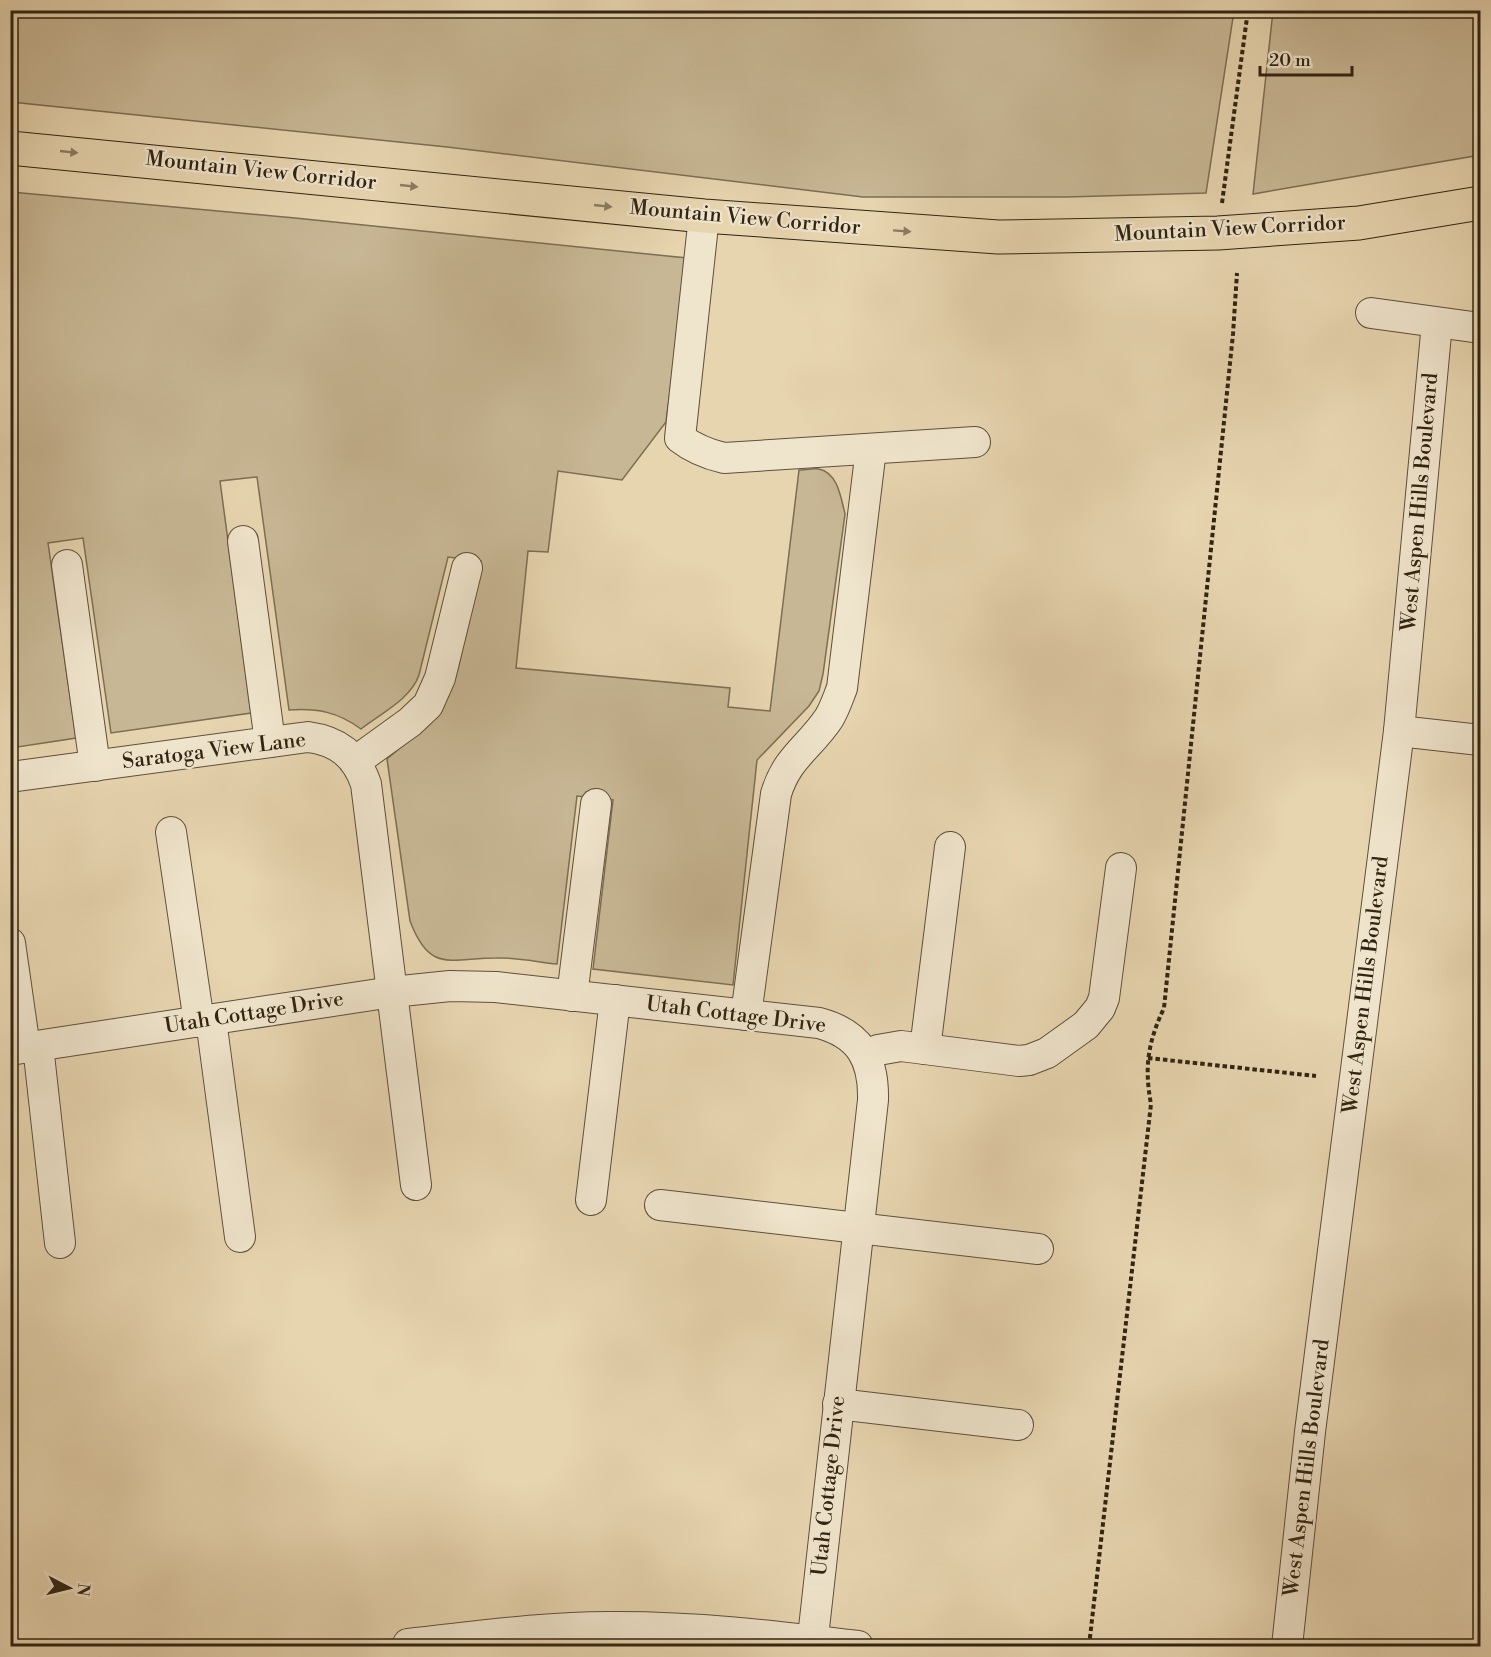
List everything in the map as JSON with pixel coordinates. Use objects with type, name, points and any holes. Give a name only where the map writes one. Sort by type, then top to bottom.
[{"type":"highway","name":"Mountain View Corridor","points":[[10,148],[704,216],[998,237],[1218,232],[1359,223],[1480,203]]},
{"type":"street","points":[[704,216],[680,438],[693,448],[724,458],[975,442]]},
{"type":"street","points":[[1371,313],[1480,328]]},
{"type":"street","name":"West Aspen Hills Boulevard","points":[[1287,1647],[1310,1432],[1399,731],[1437,323]]},
{"type":"street","points":[[746,1015],[776,794],[785,770],[827,720],[837,704],[842,688],[871,449]]},
{"type":"street","points":[[243,541],[270,742]]},
{"type":"street","points":[[67,565],[94,765]]},
{"type":"street","points":[[416,1185],[366,784],[356,761],[410,722],[428,705],[440,678],[467,568]]},
{"type":"street","points":[[1399,731],[1480,740]]},
{"type":"street","name":"Saratoga View Lane","points":[[10,777],[308,737],[323,739],[337,745],[356,761]]},
{"type":"street","points":[[572,996],[596,804]]},
{"type":"street","points":[[171,832],[240,1237]]},
{"type":"street","points":[[925,1049],[950,847]]},
{"type":"street","points":[[866,1056],[891,1047],[1019,1061],[1029,1060],[1047,1053],[1086,1025],[1100,1008],[1104,998],[1121,868]]},
{"type":"street","points":[[10,943],[24,1048],[60,1243]]},
{"type":"street","name":"Utah Cottage Drive","points":[[24,1048],[392,992],[421,988],[473,986],[819,1023],[834,1027],[847,1035],[866,1056],[873,1083],[873,1100],[812,1644]]},
{"type":"street","points":[[591,1200],[615,1000]]},
{"type":"street","points":[[660,1205],[1038,1249]]},
{"type":"street","points":[[838,1404],[1018,1425]]},
{"type":"street","points":[[408,1644],[557,1629],[607,1627],[694,1629],[812,1644],[858,1647]]},
{"type":"path","points":[[1218,232],[1248,10]]},
{"type":"path","points":[[1089,1647],[1151,1104],[1147,1081],[1148,1058],[1152,1033],[1164,1008],[1233,334],[1237,273]]},
{"type":"path","points":[[1148,1058],[1316,1076]]},
{"type":"shaded area","points":[[11,10],[1234,11],[1206,193],[1066,197],[863,197],[447,147],[11,102]]},
{"type":"shaded area","points":[[1273,11],[1480,11],[1480,155],[1253,194]]},
{"type":"shaded area","points":[[11,192],[687,258],[666,422],[622,480],[558,471],[548,552],[528,551],[516,668],[730,688],[728,707],[770,711],[799,470],[819,469],[831,475],[840,494],[845,514],[823,674],[819,691],[809,706],[757,760],[733,985],[593,969],[613,800],[577,796],[557,964],[504,958],[443,959],[425,949],[410,921],[387,759],[423,728],[442,707],[458,669],[481,561],[448,557],[419,675],[415,684],[402,699],[361,729],[327,712],[289,710],[257,477],[220,481],[251,713],[111,733],[83,538],[48,543],[76,738],[11,748]]}]
